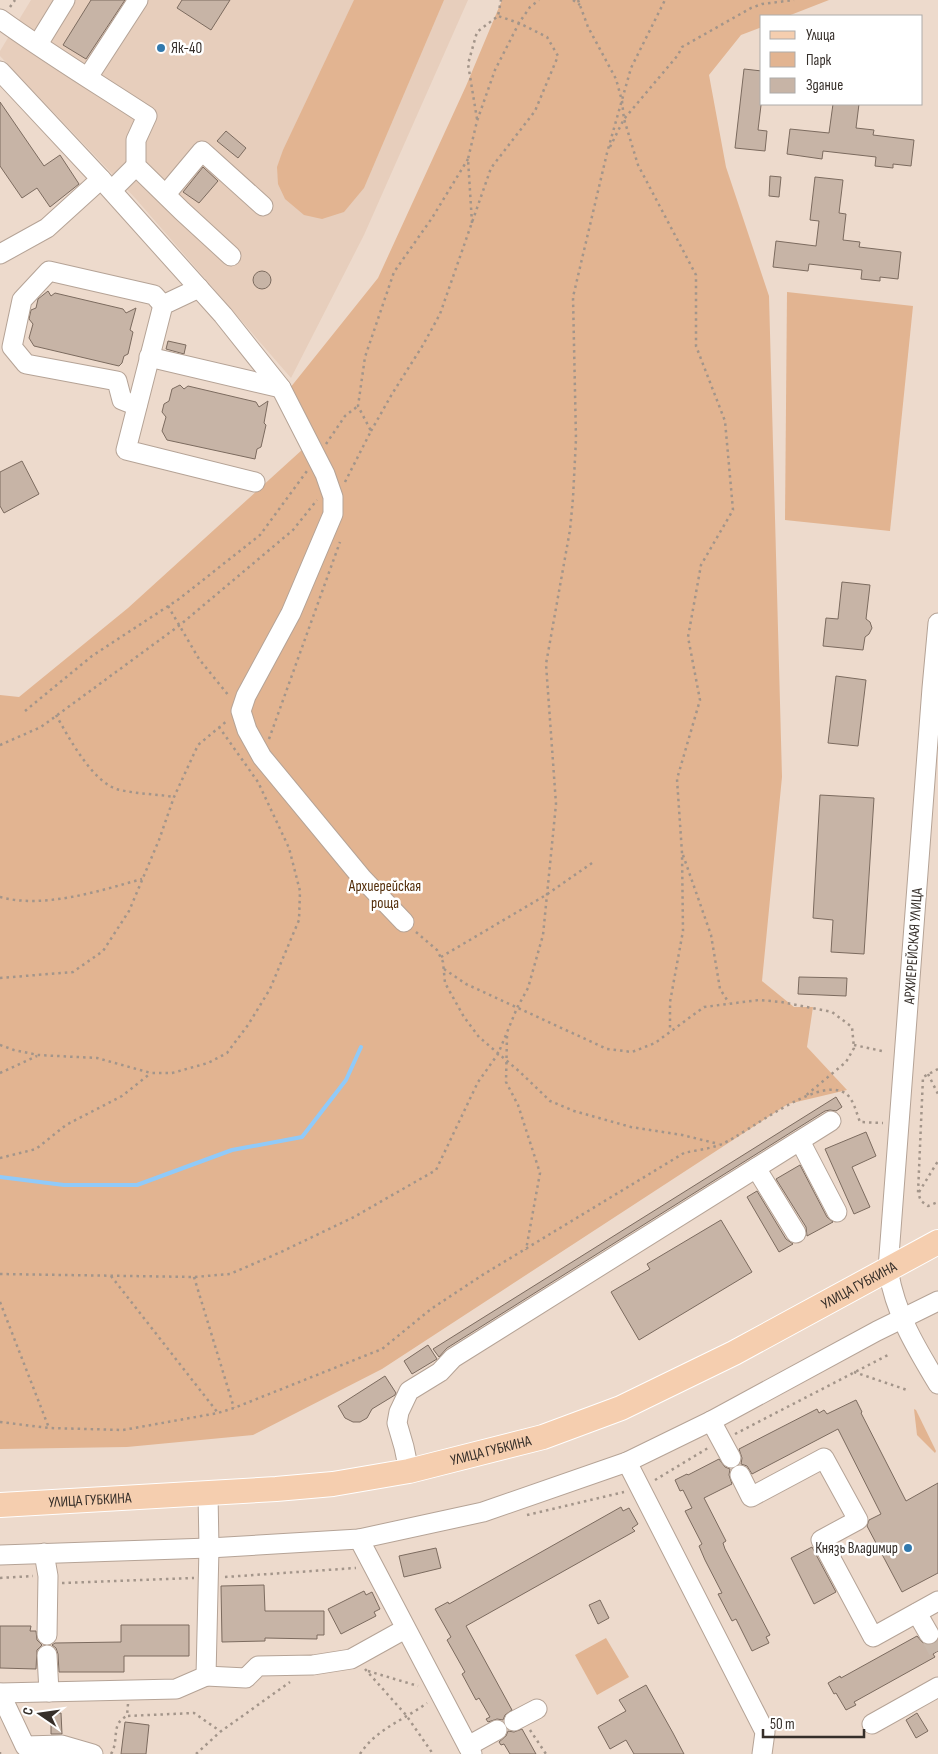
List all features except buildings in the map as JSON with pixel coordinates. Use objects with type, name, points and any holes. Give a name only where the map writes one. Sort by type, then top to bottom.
[{"type":"main road","name":"УЛИЦА ГУБКИНА","points":[[0,1505],[334,1484],[409,1471],[543,1437],[621,1408],[734,1353],[938,1242]]},
{"type":"street","points":[[38,44],[65,0]]},
{"type":"street","points":[[88,78],[138,0]]},
{"type":"street","points":[[0,19],[13,30],[38,44],[147,116],[136,140],[136,166],[231,256]]},
{"type":"street","points":[[0,71],[106,184],[223,315],[281,388],[317,458],[338,488],[333,514],[320,547],[291,613],[246,696],[241,711],[247,730],[262,756],[362,878],[404,922]]},
{"type":"street","points":[[166,194],[202,151],[263,206]]},
{"type":"street","points":[[0,254],[47,228],[106,184],[136,166]]},
{"type":"street","points":[[137,406],[122,400],[117,381],[26,364],[12,347],[22,300],[50,271],[154,296],[163,304]]},
{"type":"street","points":[[163,304],[198,288]]},
{"type":"street","points":[[163,304],[126,450],[255,482]]},
{"type":"street","points":[[149,357],[281,388]]},
{"type":"street","name":"АРХИЕРЕЙСКАЯ УЛИЦА","points":[[938,623],[929,835],[888,1269],[891,1290],[901,1318],[938,1384]]},
{"type":"street","points":[[409,1471],[397,1423],[398,1412],[410,1391],[440,1372],[453,1358],[832,1121]]},
{"type":"street","points":[[800,1141],[836,1212]]},
{"type":"street","points":[[756,1168],[796,1234]]},
{"type":"street","points":[[0,1555],[209,1548],[359,1539],[483,1512],[627,1462],[711,1421],[901,1318],[938,1301]]},
{"type":"street","points":[[711,1421],[731,1458]]},
{"type":"street","points":[[740,1475],[751,1496],[824,1458],[858,1520],[821,1540],[873,1637],[938,1601]]},
{"type":"street","points":[[627,1462],[766,1732],[762,1754]]},
{"type":"street","points":[[206,1676],[209,1548],[208,1493]]},
{"type":"street","points":[[359,1539],[470,1750],[497,1730]]},
{"type":"street","points":[[44,1553],[48,1576],[47,1635]]},
{"type":"street","points":[[917,1613],[929,1634]]},
{"type":"street","points":[[93,1754],[62,1745],[24,1746],[0,1693],[176,1689],[206,1676],[246,1678],[258,1666],[360,1664],[405,1629]]},
{"type":"street","points":[[47,1654],[49,1692]]},
{"type":"street","points":[[872,1724],[938,1687]]},
{"type":"path","points":[[477,121],[468,64],[477,32],[498,16],[501,0]]},
{"type":"path","points":[[472,225],[468,159],[477,121],[495,70],[519,23],[530,7],[538,1],[544,0]]},
{"type":"path","points":[[573,0],[581,6]]},
{"type":"path","points":[[578,0],[588,27],[616,79],[622,101],[624,119],[638,164],[696,275],[696,346],[725,421],[733,510],[701,565],[688,637],[700,700],[677,779],[682,853],[683,930],[670,1002],[670,1031]]},
{"type":"path","points":[[0,1274],[194,1276],[230,1274],[281,1252],[354,1217],[436,1170],[478,1082],[498,1054],[517,1008],[528,988],[543,935],[556,804],[546,664],[570,530],[573,498],[576,439],[573,297],[607,152],[631,68],[665,0]]},
{"type":"path","points":[[607,152],[624,119],[678,56],[682,47],[751,8],[762,4],[794,0]]},
{"type":"path","points":[[0,745],[41,727],[180,625],[293,530],[338,488],[440,314],[491,168],[536,111],[558,56],[547,37],[519,23],[498,16]]},
{"type":"path","points":[[371,431],[358,406],[365,357],[394,272],[432,218],[468,159]]},
{"type":"path","points":[[25,711],[92,656],[168,606],[260,535],[317,458],[345,416],[358,406]]},
{"type":"path","points":[[262,756],[339,547],[340,537]]},
{"type":"path","points":[[0,978],[73,972],[103,952],[129,911],[174,797],[198,744],[241,711],[199,659],[168,606]]},
{"type":"path","points":[[56,716],[78,753],[105,784],[119,790],[174,797]]},
{"type":"path","points":[[0,1045],[38,1055],[97,1058],[151,1073],[172,1073],[208,1064],[226,1052],[248,1025],[270,989],[299,920],[300,892],[289,848],[258,782],[218,727]]},
{"type":"path","points":[[682,853],[712,936],[720,989],[729,1003]]},
{"type":"path","points":[[441,957],[546,895],[592,863]]},
{"type":"path","points":[[0,897],[17,902],[77,897],[142,880]]},
{"type":"path","points":[[404,922],[437,950],[444,969],[445,983],[464,1017],[479,1037],[507,1060],[550,1101],[574,1112],[631,1127],[682,1135],[720,1144]]},
{"type":"path","points":[[444,969],[466,984],[607,1049],[632,1052],[655,1043],[704,1007],[759,1000],[781,1002],[832,1012],[852,1027],[854,1048],[846,1062],[803,1098]]},
{"type":"path","points":[[507,1034],[506,1082],[518,1105],[540,1173],[526,1250]]},
{"type":"path","points":[[854,1045],[882,1051]]},
{"type":"path","points":[[0,1073],[38,1055]]},
{"type":"path","points":[[938,1069],[923,1077],[918,1193],[921,1201],[928,1206],[938,1202]]},
{"type":"path","points":[[0,1158],[36,1149],[66,1125],[122,1096],[151,1073]]},
{"type":"path","points":[[928,1074],[938,1094]]},
{"type":"path","points":[[0,1422],[49,1428],[123,1430],[218,1413],[234,1408],[382,1349],[431,1309],[684,1154],[720,1144],[773,1112],[803,1098],[830,1089],[844,1092],[851,1100],[860,1122],[885,1123]]},
{"type":"path","points":[[918,1193],[938,1161]]},
{"type":"path","points":[[111,1276],[218,1413]]},
{"type":"path","points":[[194,1276],[234,1408]]},
{"type":"path","points":[[0,1302],[49,1428]]},
{"type":"path","points":[[854,1372],[907,1390]]},
{"type":"path","points":[[0,1578],[48,1576],[61,1583],[207,1578],[373,1567]]},
{"type":"path","points":[[360,1664],[440,1693]]},
{"type":"path","points":[[360,1664],[406,1715],[434,1754]]},
{"type":"path","points":[[196,1754],[220,1732],[313,1665]]},
{"type":"path","points":[[128,1690],[128,1716]]},
{"type":"path","points":[[360,1754],[367,1743],[395,1722],[419,1709],[440,1693]]},
{"type":"path","points":[[112,1754],[120,1719],[128,1716],[194,1713],[220,1732]]},
{"type":"path","points":[[524,1716],[546,1754]]},
{"type":"shaded area","points":[[31,0],[468,0],[364,235],[291,378],[136,199],[0,56],[0,51]]},
{"type":"green space","points":[[354,0],[444,0],[364,188],[344,212],[322,219],[304,215],[285,199],[278,184],[277,167],[283,150]]},
{"type":"green space","name":"Архиерейская роща","points":[[502,0],[829,0],[791,15],[760,15],[760,28],[741,35],[709,75],[726,167],[769,296],[782,777],[762,981],[794,1007],[813,1007],[807,1047],[847,1090],[788,1104],[382,1369],[253,1435],[127,1447],[0,1449],[0,695],[19,697],[128,608],[303,449],[282,398],[378,278],[466,86]]},
{"type":"green space","points":[[787,292],[913,306],[890,531],[785,520]]},
{"type":"green space","points":[[914,1409],[936,1451],[935,1453],[917,1435]]},
{"type":"green space","points":[[606,1638],[629,1677],[597,1695],[575,1655]]},
{"type":"waterway","points":[[0,1177],[64,1185],[137,1185],[232,1150],[302,1137],[346,1080],[361,1047]]},
{"type":"tunnel","points":[[929,1634],[938,1651]]},
{"type":"place","name":"Як-40","points":[[161,48]]},
{"type":"place","name":"Князь Владимир","points":[[908,1548]]}]
